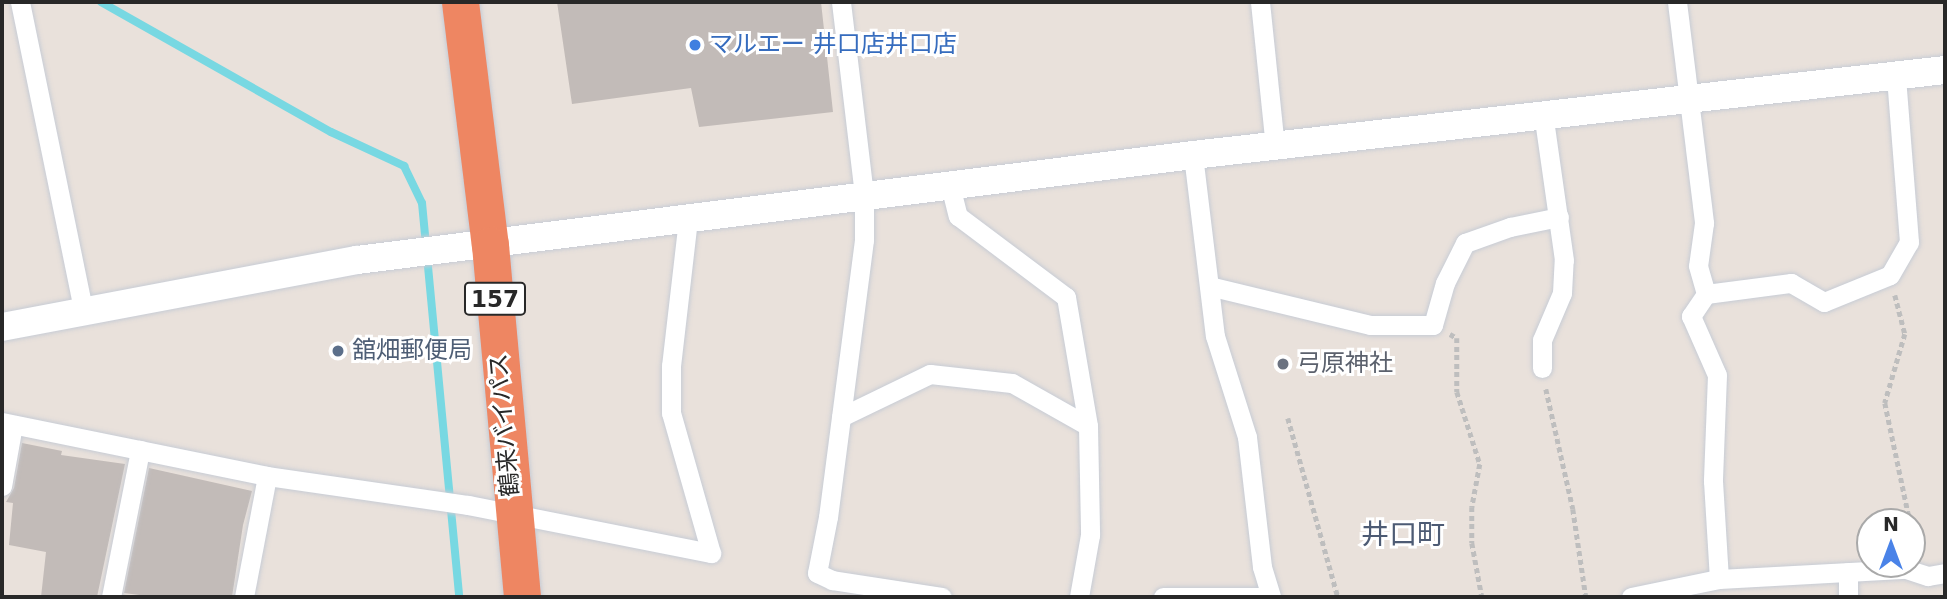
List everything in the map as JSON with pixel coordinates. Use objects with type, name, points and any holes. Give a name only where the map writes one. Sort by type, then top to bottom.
[{"type":"highway","name":"鶴来バイパス","points":[[460,2],[490,245],[522,597]]},
{"type":"street","points":[[20,2],[84,313]]},
{"type":"street","points":[[841,2],[864,196],[864,240],[817,573],[832,580],[942,597]]},
{"type":"street","points":[[1260,2],[1275,148]]},
{"type":"street","points":[[1678,2],[1704,223],[1698,266],[1706,294]]},
{"type":"street","points":[[2,327],[357,260],[1543,113],[1945,70]]},
{"type":"street","points":[[1718,579],[1713,481],[1717,375],[1691,316],[1706,294],[1791,283],[1824,302],[1890,275],[1909,242],[1896,76]]},
{"type":"street","points":[[1542,368],[1542,340],[1562,293],[1564,260],[1543,113]]},
{"type":"street","points":[[1163,597],[1268,597],[1247,437],[1215,337],[1193,155]]},
{"type":"street","points":[[950,185],[958,216],[1066,297],[1088,426],[1090,535],[1079,597]]},
{"type":"street","points":[[1209,286],[1370,325],[1433,325],[1445,283],[1465,243],[1510,227],[1559,217]]},
{"type":"street","points":[[2,486],[8,424],[267,475],[460,504],[711,553],[671,413],[671,366],[688,219]]},
{"type":"street","points":[[841,417],[930,373],[1012,383],[1088,426]]},
{"type":"street","points":[[111,597],[140,450]]},
{"type":"street","points":[[244,597],[267,475]]},
{"type":"street","points":[[1630,597],[1718,579],[1906,569],[1928,576],[1945,573]]},
{"type":"street","points":[[1847,572],[1847,597]]},
{"type":"path","points":[[1890,275],[1905,334],[1885,403],[1907,508]]},
{"type":"path","points":[[1433,325],[1457,338],[1457,392],[1480,464],[1472,507],[1472,543],[1482,597]]},
{"type":"path","points":[[1542,368],[1573,509],[1586,597]]},
{"type":"path","points":[[1288,418],[1338,597]]},
{"type":"building","name":"マルエー 井口店井口店","points":[[557,2],[821,2],[833,112],[699,127],[691,88],[572,104]]},
{"type":"building","points":[[22,443],[62,451],[61,455],[125,464],[97,597],[41,597],[46,552],[9,545],[13,503],[6,502],[14,488]]},
{"type":"building","points":[[149,468],[252,491],[243,525],[232,597],[155,597],[124,593]]},
{"type":"waterway","points":[[101,2],[331,132],[404,166],[422,203],[459,597]]},
{"type":"place","name":"マルエー 井口店井口店","points":[[695,45]]},
{"type":"place","name":"舘畑郵便局","points":[[338,351]]},
{"type":"place","name":"弓原神社","points":[[1283,364]]},
{"type":"district","name":"井口町","points":[[1403,535]]}]
